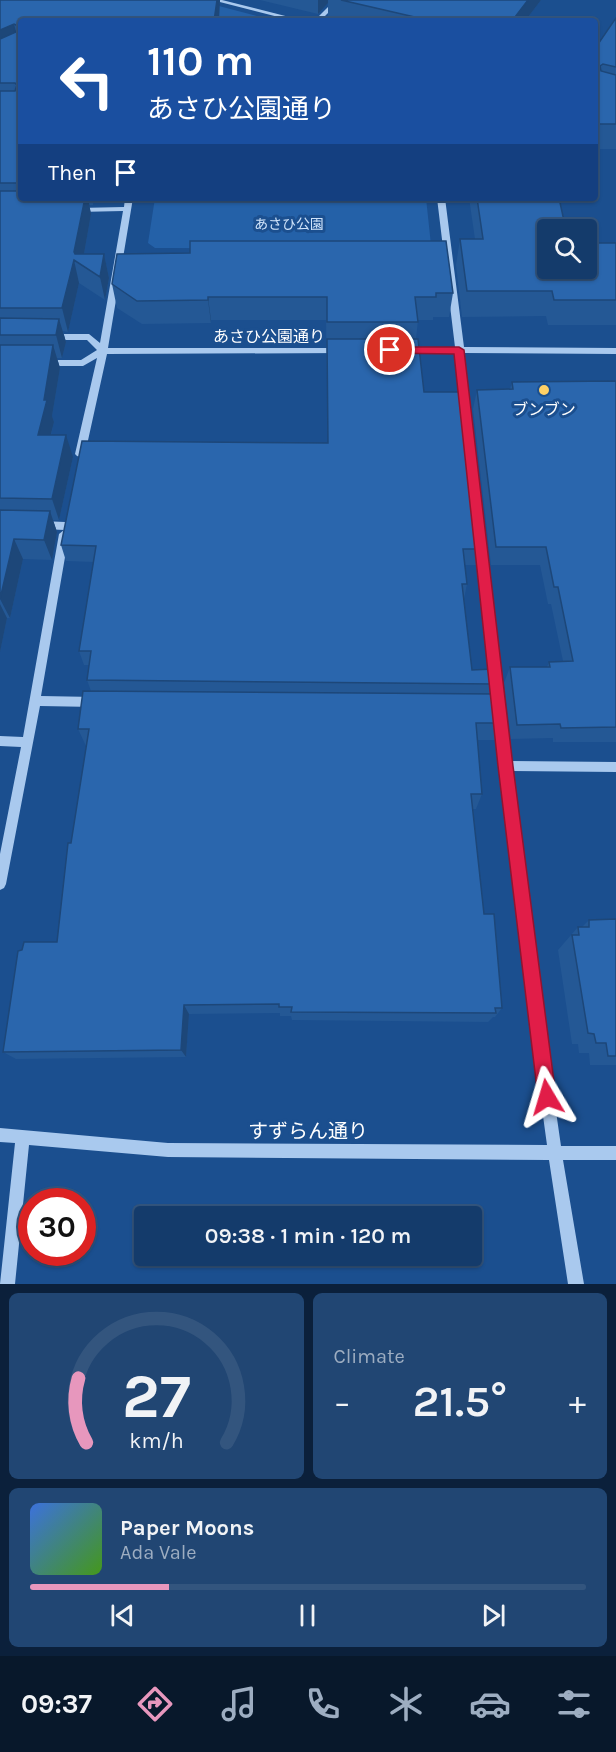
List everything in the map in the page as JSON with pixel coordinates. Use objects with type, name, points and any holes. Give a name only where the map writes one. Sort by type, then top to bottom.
[{"type":"street","points":[[215,0],[290,18]]},
{"type":"street","points":[[320,18],[338,0]]},
{"type":"street","points":[[79,461],[103,351],[128,201]]},
{"type":"street","points":[[441,201],[444,254],[459,350],[494,705],[506,766],[554,1153],[576,1284]]},
{"type":"street","points":[[68,210],[127,209]]},
{"type":"street","points":[[119,255],[130,255]]},
{"type":"street","points":[[45,337],[90,337],[103,351]]},
{"type":"street","points":[[400,350],[616,351]]},
{"type":"street","points":[[36,363],[83,363],[103,351]]},
{"type":"street","name":"あさひ公園通り","points":[[103,351],[352,351]]},
{"type":"street","points":[[0,884],[28,742],[67,515]]},
{"type":"street","points":[[29,525],[65,526]]},
{"type":"street","points":[[35,701],[107,702]]},
{"type":"street","points":[[0,741],[28,742]]},
{"type":"street","points":[[506,766],[616,767]]},
{"type":"street","name":"すずらん通り","points":[[0,1135],[168,1150],[616,1153]]},
{"type":"street","points":[[7,1284],[23,1138]]},
{"type":"green space","points":[[185,0],[196,0],[265,18],[182,18]]},
{"type":"green space","name":"あさひ公園","points":[[155,201],[426,201],[431,245],[427,249],[155,248],[148,243]]},
{"type":"building","points":[[0,0],[217,0],[214,18],[18,18],[18,26],[14,24],[0,30]]},
{"type":"building","points":[[341,0],[528,0],[514,18],[419,18]]},
{"type":"building","points":[[616,18],[616,67],[603,64],[600,66],[601,71],[616,75],[616,124],[598,124],[598,44]]},
{"type":"building","points":[[18,26],[18,183],[0,183],[0,91],[15,91],[17,85],[0,83],[0,39],[16,32]]},
{"type":"building","points":[[0,191],[18,191],[18,201],[84,201],[74,252],[75,254],[104,254],[100,277],[74,260],[62,308],[0,308]]},
{"type":"building","points":[[477,201],[560,201],[564,219],[537,219],[537,279],[597,279],[597,243],[616,243],[616,300],[554,300],[552,291],[467,291],[460,239],[483,239]]},
{"type":"building","points":[[190,241],[446,241],[453,293],[436,293],[436,297],[415,297],[418,322],[327,322],[327,297],[208,297],[208,300],[137,301],[112,284],[117,254],[190,253]]},
{"type":"building","points":[[0,318],[59,319],[56,335],[0,335]]},
{"type":"building","points":[[327,339],[418,339],[424,392],[463,392],[480,549],[463,549],[467,584],[462,584],[472,670],[494,669],[495,684],[87,680],[91,651],[79,651],[96,546],[61,545],[82,441],[328,443]]},
{"type":"building","points":[[0,345],[53,345],[44,400],[47,400],[38,435],[66,435],[52,499],[0,498]]},
{"type":"building","points":[[616,381],[616,727],[561,728],[560,724],[517,725],[510,667],[550,667],[549,662],[573,661],[558,587],[554,587],[546,547],[496,547],[477,390],[513,389],[512,382]]},
{"type":"building","points":[[0,510],[50,511],[44,540],[14,539],[0,599]]},
{"type":"building","points":[[83,691],[498,694],[502,723],[476,723],[482,794],[471,794],[484,914],[494,914],[502,1008],[495,1008],[496,1013],[291,1012],[292,1007],[279,1007],[279,1004],[184,1005],[181,1050],[3,1052],[18,951],[22,950],[24,942],[57,942],[68,843],[71,843],[89,729],[78,729]]},
{"type":"building","points":[[616,919],[616,1056],[608,1056],[606,1043],[596,1043],[594,1034],[588,1033],[572,935],[579,935],[578,927],[589,927],[589,920]]},
{"type":"place","name":"ブンブン","points":[[544,390]]},
{"type":"route","points":[[390,350],[459,350],[506,766],[547,1097]]}]
